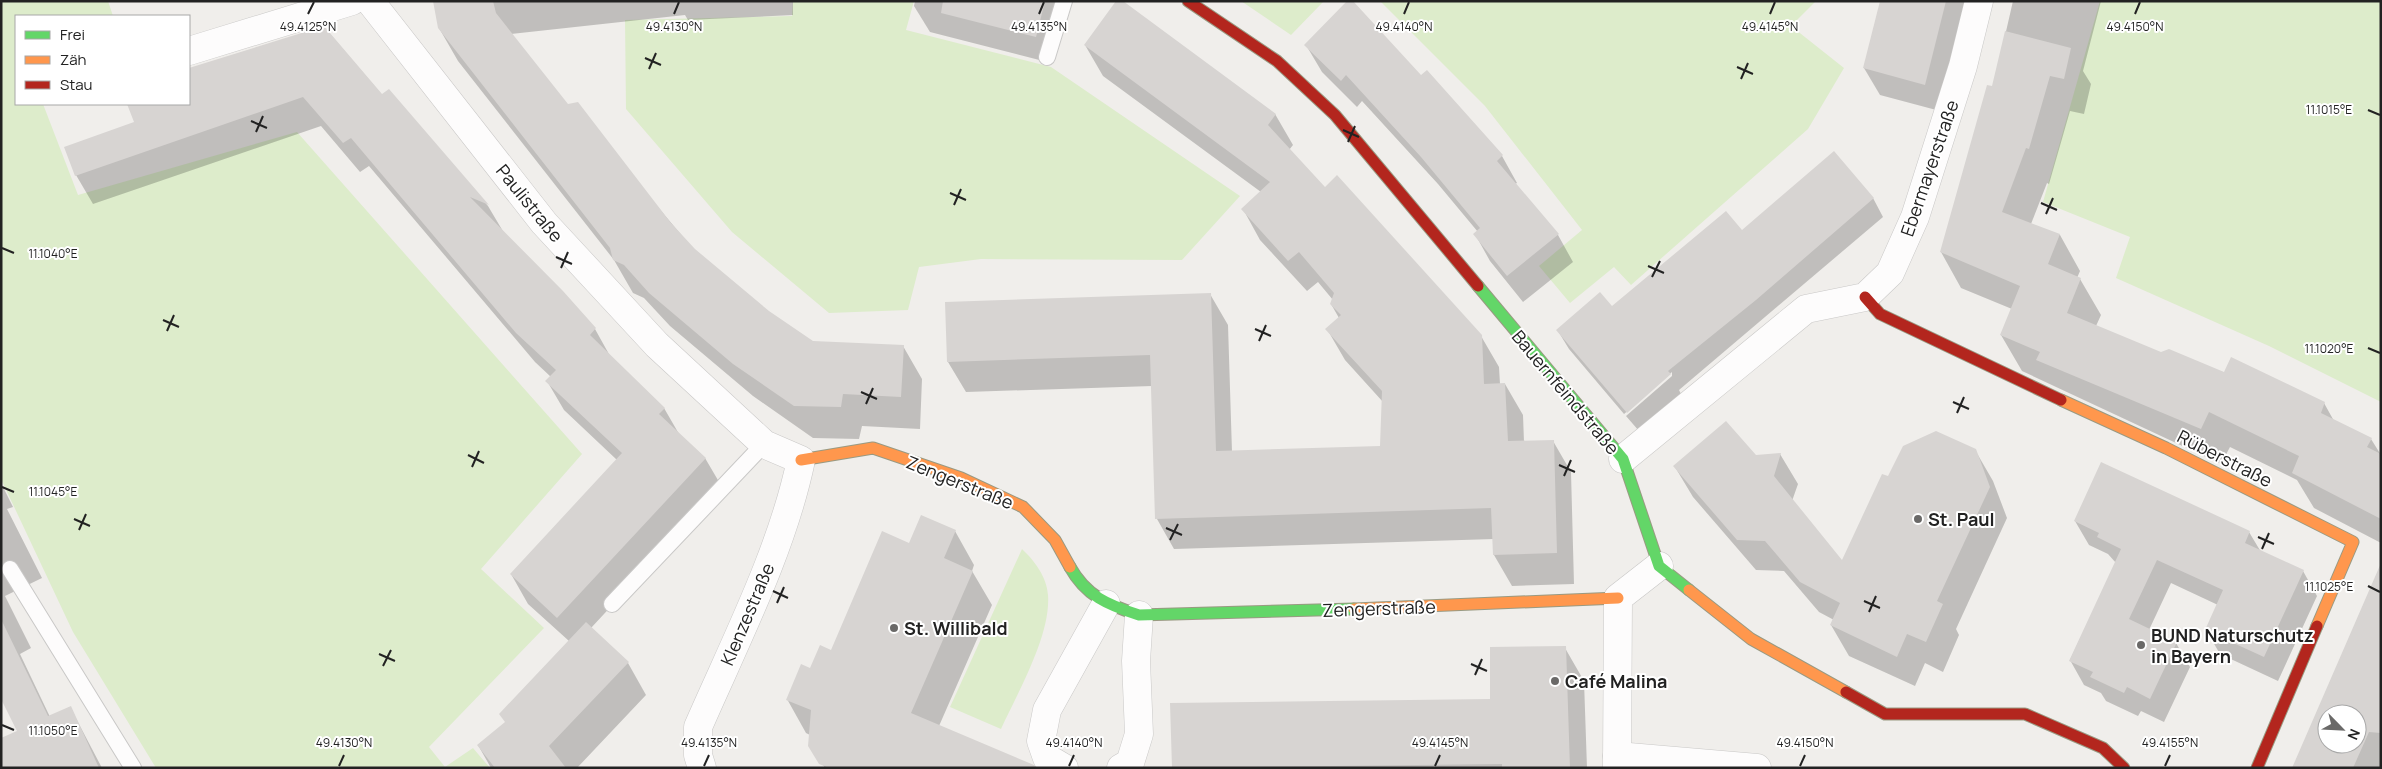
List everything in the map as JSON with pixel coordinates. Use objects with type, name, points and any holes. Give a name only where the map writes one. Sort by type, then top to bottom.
[{"type":"street","points":[[190,51],[352,1]]},
{"type":"street","name":"Paulistraße","points":[[370,1],[544,223],[657,345],[764,444],[801,460]]},
{"type":"street","name":"Bauernfeindstraße","points":[[1188,1],[1277,61],[1335,115],[1623,459],[1659,566]]},
{"type":"street","name":"Ebermayerstraße","points":[[1865,297],[1890,272],[1915,218],[1963,66],[1979,1]]},
{"type":"street","points":[[1623,459],[1806,308],[1865,297]]},
{"type":"street","name":"Rüberstraße","points":[[1865,297],[1880,314],[1927,338],[2166,448],[2353,542],[2257,768]]},
{"type":"street","name":"Zengerstraße","points":[[801,460],[873,448],[961,478],[1023,507],[1055,540],[1078,580],[1106,604],[1139,615],[1397,608],[1618,598]]},
{"type":"street","name":"Klenzestraße","points":[[702,768],[698,755],[698,727],[778,542],[793,500],[801,460]]},
{"type":"street","points":[[1757,768],[1617,762],[1618,598],[1659,566],[1751,639],[1885,714],[2025,714],[2103,748],[2124,768]]},
{"type":"street","points":[[1064,768],[1047,758],[1041,741],[1047,710],[1106,604]]},
{"type":"street","points":[[1121,768],[1130,763],[1139,734],[1136,661],[1139,615]]},
{"type":"lane","points":[[1047,56],[1064,1]]},
{"type":"lane","points":[[612,604],[764,444]]},
{"type":"lane","points":[[10,569],[133,768]]},
{"type":"green space","points":[[1,1],[108,1],[113,15],[15,15],[15,105],[43,105],[78,195],[297,132],[582,454],[481,569],[544,628],[429,747],[445,767],[473,748],[490,768],[156,768],[73,632],[1,479]]},
{"type":"green space","points":[[793,1],[914,1],[906,30],[1051,67],[1240,196],[1182,260],[981,259],[919,267],[908,310],[829,313],[732,232],[626,109],[625,20],[792,16]]},
{"type":"green space","points":[[1241,1],[1324,1],[1291,35]]},
{"type":"green space","points":[[1380,1],[1816,1],[1791,26],[1844,68],[1808,129],[1631,285],[1614,267],[1570,303],[1539,266],[1582,230],[1485,106]]},
{"type":"green space","points":[[2100,1],[2381,1],[2381,402],[2269,346],[2116,278],[2130,237],[2043,202]]},
{"type":"green space","points":[[1022,549],[1031,558],[1045,582],[1048,595],[1048,611],[1032,663],[1001,729],[950,707]]},
{"type":"building","points":[[433,1],[493,1],[496,13],[568,104],[578,102],[671,223],[695,249],[769,311],[813,341],[904,345],[901,397],[843,394],[841,407],[794,406],[733,364],[649,293],[624,265],[613,260],[610,248],[438,28]]},
{"type":"building","points":[[943,1],[1045,1],[1036,37],[941,13]]},
{"type":"building","points":[[1116,1],[1123,1],[1276,114],[1268,125],[1325,187],[1337,175],[1482,335],[1484,384],[1505,383],[1508,441],[1554,440],[1557,553],[1493,555],[1491,508],[1155,519],[1150,355],[947,362],[945,302],[1211,293],[1216,451],[1380,446],[1382,391],[1325,329],[1341,315],[1330,304],[1334,293],[1299,252],[1288,261],[1241,209],[1270,182],[1084,45]]},
{"type":"building","points":[[1347,1],[1353,1],[1421,75],[1427,70],[1503,155],[1497,161],[1559,234],[1507,276],[1473,234],[1480,228],[1421,157],[1346,75],[1341,81],[1304,45]]},
{"type":"building","points":[[1880,1],[1946,1],[1925,85],[1863,68]]},
{"type":"building","points":[[324,26],[382,94],[389,89],[489,205],[470,197],[563,291],[596,328],[590,335],[665,408],[659,414],[706,458],[557,618],[510,574],[622,453],[545,381],[556,370],[516,333],[351,138],[343,143],[303,97],[75,176],[64,147],[134,122],[127,105],[190,105],[190,68]]},
{"type":"building","points":[[2005,31],[2071,48],[2064,79],[2050,76],[2029,149],[2026,148],[2002,212],[2060,234],[2048,264],[2081,278],[2067,313],[2161,352],[2169,349],[2224,372],[2231,357],[2325,402],[2321,413],[2372,438],[2367,447],[2381,454],[2381,519],[2292,473],[2299,456],[2209,412],[2201,429],[2036,360],[2040,352],[2000,335],[2020,286],[1940,252],[1987,85],[1992,86]]},
{"type":"building","points":[[1834,151],[1874,198],[1756,300],[1668,371],[1671,374],[1627,413],[1556,330],[1600,292],[1612,306],[1726,211],[1742,230]]},
{"type":"building","name":"St. Paul","points":[[1726,421],[1756,455],[1781,453],[1774,476],[1842,560],[1882,474],[1888,476],[1903,446],[1936,431],[1976,449],[1990,487],[1937,601],[1943,604],[1926,642],[1907,634],[1897,657],[1830,625],[1840,603],[1800,582],[1765,541],[1737,540],[1673,466]]},
{"type":"building","points":[[2101,462],[2250,531],[2245,543],[2304,570],[2264,657],[2205,630],[2223,590],[2157,560],[2129,619],[2177,642],[2150,699],[2127,687],[2124,693],[2090,677],[2093,672],[2069,661],[2121,549],[2097,537],[2099,533],[2074,521]]},
{"type":"building","name":"St. Willibald","points":[[921,515],[956,530],[944,558],[973,571],[911,713],[1034,765],[1036,768],[829,768],[819,764],[808,746],[811,710],[786,700],[801,664],[810,668],[820,645],[831,650],[882,531],[909,543]]},
{"type":"building","points":[[2381,563],[2381,733],[2369,732],[2367,736],[2367,704],[2320,704]]},
{"type":"building","points":[[1,619],[48,716],[71,706],[99,768],[1,768],[1,738],[17,731],[1,699]]},
{"type":"building","points":[[586,622],[629,662],[549,746],[566,768],[495,768],[477,745],[505,722],[499,714]]},
{"type":"building","points":[[1566,646],[1570,768],[1502,768],[1502,764],[1172,768],[1170,703],[1490,699],[1490,647]]},
{"type":"building","points":[[2317,710],[2317,754],[2359,754],[2353,768],[2292,768]]},
{"type":"traffic: fast","points":[[1478,286],[1623,459],[1659,566],[1689,590]]},
{"type":"traffic: fast","points":[[1070,567],[1083,585],[1099,598],[1139,615],[1354,609]]},
{"type":"traffic: slow","points":[[2061,400],[2166,448],[2353,542],[2317,626]]},
{"type":"traffic: slow","points":[[801,460],[873,448],[961,478],[1023,507],[1055,540],[1070,567]]},
{"type":"traffic: slow","points":[[1689,590],[1751,639],[1846,692]]},
{"type":"traffic: slow","points":[[1354,609],[1618,598]]},
{"type":"traffic: jam","points":[[1188,1],[1277,61],[1335,115],[1478,286]]},
{"type":"traffic: jam","points":[[1865,297],[1880,314],[2061,400]]},
{"type":"traffic: jam","points":[[2257,768],[2317,626]]},
{"type":"traffic: jam","points":[[1846,692],[1885,714],[2025,714],[2103,748],[2124,768]]},
{"type":"place","name":"St. Paul","points":[[1918,519]]},
{"type":"place","name":"St. Willibald","points":[[894,628]]},
{"type":"place","name":"BUND Naturschutz in Bayern","points":[[2141,645]]},
{"type":"place","name":"Café Malina","points":[[1555,681]]}]
